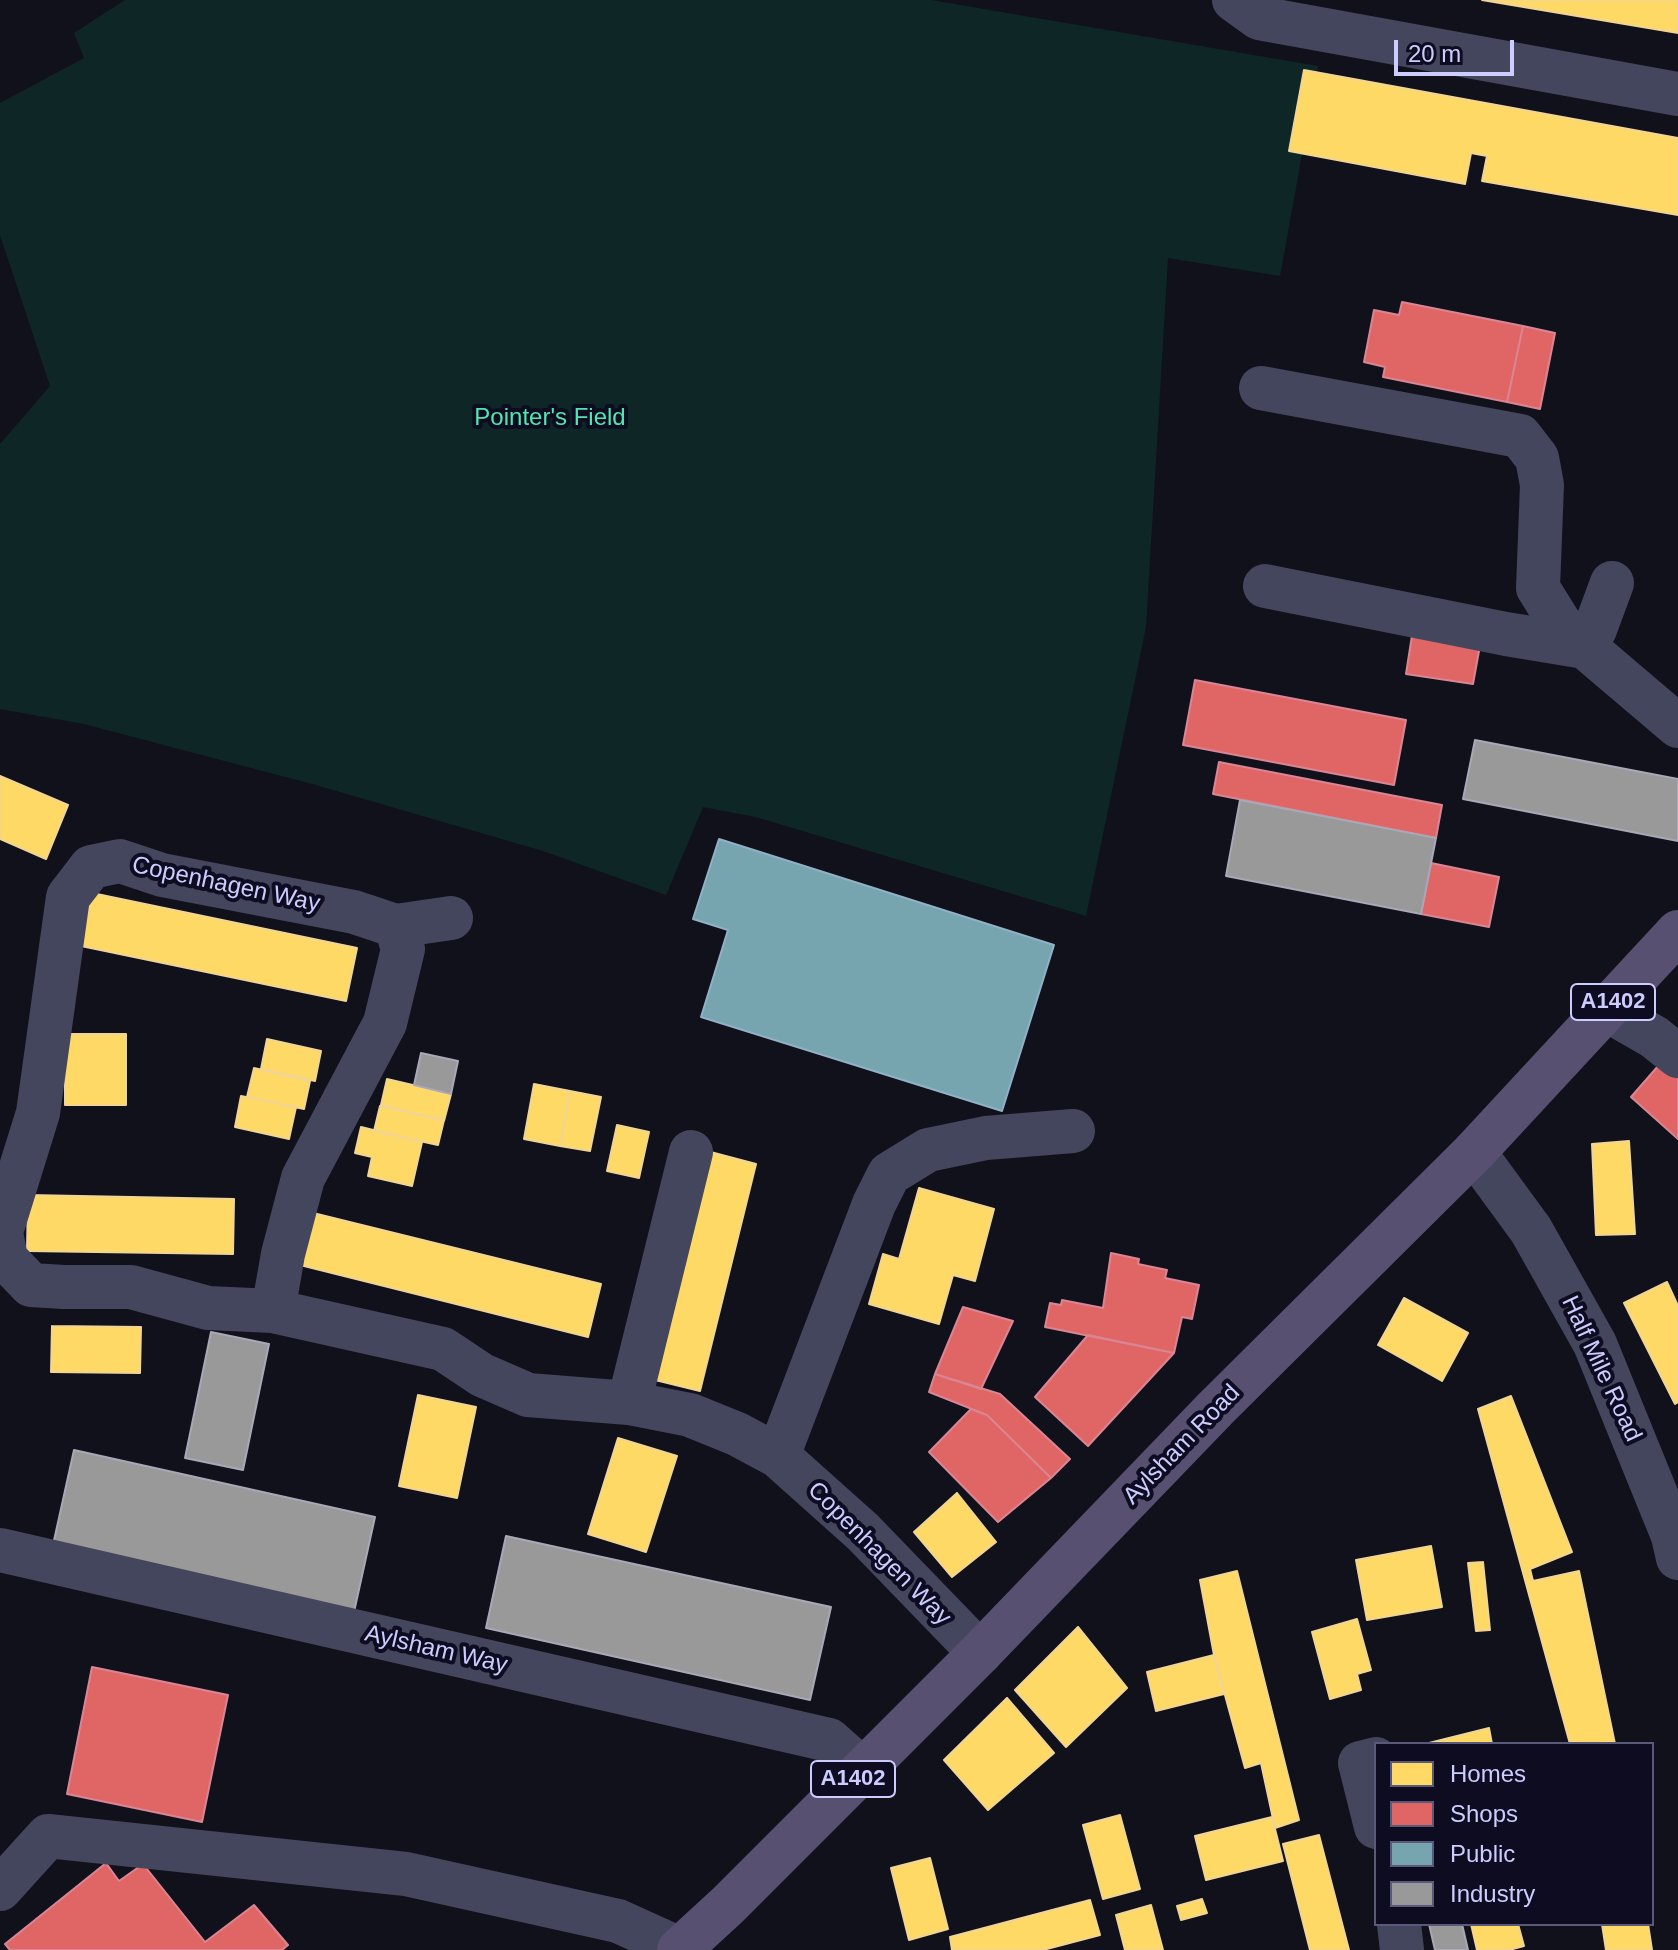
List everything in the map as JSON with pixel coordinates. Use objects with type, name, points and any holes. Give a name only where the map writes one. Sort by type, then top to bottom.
[{"type":"main road","name":"Aylsham Road","points":[[680,1950],[980,1653],[1226,1397],[1474,1152],[1678,932]]},
{"type":"street","points":[[1234,0],[1259,18],[1678,94]]},
{"type":"street","points":[[1261,388],[1520,436],[1537,458],[1542,485],[1538,588],[1566,633],[1678,726]]},
{"type":"street","points":[[1585,647],[1612,583]]},
{"type":"street","points":[[1265,586],[1585,647]]},
{"type":"street","name":"Copenhagen Way","points":[[396,926],[354,912],[162,875],[120,861],[91,867],[68,897],[38,1113],[1,1232],[6,1259],[31,1285],[131,1287],[208,1308],[273,1311],[443,1349],[482,1375],[528,1395],[629,1403],[690,1415],[737,1434],[778,1456],[863,1532],[980,1653]]},
{"type":"street","points":[[273,1311],[283,1254],[303,1178],[385,1023],[403,949],[396,926],[451,918]]},
{"type":"street","points":[[1607,1010],[1674,1045]]},
{"type":"street","points":[[778,1456],[874,1204],[889,1174],[928,1150],[986,1138],[1073,1131]]},
{"type":"street","points":[[629,1403],[691,1152]]},
{"type":"street","name":"Half Mile Road","points":[[1474,1152],[1531,1230],[1595,1344],[1673,1536],[1678,1558]]},
{"type":"street","name":"Aylsham Way","points":[[0,1550],[829,1740],[863,1770]]},
{"type":"street","points":[[1374,1760],[1360,1763],[1374,1819]]},
{"type":"street","points":[[0,1889],[48,1836],[406,1874],[618,1921],[680,1950]]},
{"type":"street","points":[[1399,1926],[1402,1950]]},
{"type":"green space","name":"Pointer's Field","points":[[125,0],[931,0],[1318,66],[1280,276],[1168,258],[1146,627],[1086,916],[756,817],[703,807],[666,895],[543,851],[316,785],[84,724],[0,709],[0,444],[50,386],[0,235],[0,103],[84,58],[74,33]]},
{"type":"building: Homes","points":[[1482,0],[1678,0],[1678,33]]},
{"type":"building: Homes","points":[[1304,70],[1678,138],[1678,215],[1482,181],[1487,156],[1471,153],[1465,184],[1289,151]]},
{"type":"building: Homes","points":[[0,776],[68,805],[46,859],[0,839]]},
{"type":"building: Homes","points":[[92,893],[357,948],[346,1001],[81,946]]},
{"type":"building: Homes","points":[[65,1034],[126,1034],[126,1105],[65,1105]]},
{"type":"building: Homes","points":[[267,1039],[321,1051],[315,1081],[261,1069]]},
{"type":"building: Homes","points":[[254,1068],[310,1081],[304,1109],[247,1097]]},
{"type":"building: Homes","points":[[387,1079],[451,1094],[444,1121],[381,1105]]},
{"type":"building: Homes","points":[[534,1084],[570,1091],[560,1146],[524,1139]]},
{"type":"building: Homes","points":[[570,1091],[601,1097],[590,1151],[560,1146]]},
{"type":"building: Homes","points":[[241,1096],[296,1107],[289,1139],[235,1127]]},
{"type":"building: Homes","points":[[380,1106],[444,1120],[438,1145],[374,1131]]},
{"type":"building: Homes","points":[[617,1125],[649,1132],[639,1178],[607,1171]]},
{"type":"building: Homes","points":[[361,1127],[422,1142],[412,1186],[368,1176],[372,1157],[355,1153]]},
{"type":"building: Homes","points":[[1629,1141],[1635,1234],[1596,1235],[1592,1144]]},
{"type":"building: Homes","points":[[703,1150],[756,1164],[700,1391],[647,1378]]},
{"type":"building: Homes","points":[[919,1188],[994,1209],[975,1281],[953,1275],[939,1324],[869,1304],[883,1254],[899,1259]]},
{"type":"building: Homes","points":[[28,1195],[234,1199],[233,1254],[27,1251]]},
{"type":"building: Homes","points":[[301,1210],[601,1284],[588,1337],[288,1262]]},
{"type":"building: Homes","points":[[1667,1282],[1678,1306],[1678,1402],[1675,1404],[1624,1303]]},
{"type":"building: Homes","points":[[1404,1298],[1468,1333],[1442,1381],[1378,1345]]},
{"type":"building: Homes","points":[[52,1326],[141,1327],[140,1373],[51,1372]]},
{"type":"building: Homes","points":[[418,1395],[476,1407],[457,1498],[399,1486]]},
{"type":"building: Homes","points":[[1511,1396],[1572,1552],[1530,1569],[1533,1581],[1579,1571],[1615,1742],[1569,1742],[1478,1409]]},
{"type":"building: Homes","points":[[618,1438],[677,1456],[646,1552],[588,1534]]},
{"type":"building: Homes","points":[[957,1493],[996,1542],[952,1577],[914,1532]]},
{"type":"building: Homes","points":[[1431,1546],[1442,1607],[1367,1620],[1356,1560]]},
{"type":"building: Homes","points":[[1483,1562],[1490,1630],[1476,1631],[1468,1563]]},
{"type":"building: Homes","points":[[1237,1571],[1299,1820],[1275,1828],[1261,1763],[1245,1768],[1214,1655],[1200,1580]]},
{"type":"building: Homes","points":[[1357,1619],[1371,1670],[1357,1674],[1361,1690],[1330,1699],[1312,1632]]},
{"type":"building: Homes","points":[[1078,1627],[1127,1688],[1066,1747],[1015,1690]]},
{"type":"building: Homes","points":[[1214,1655],[1224,1694],[1156,1711],[1147,1672]]},
{"type":"building: Homes","points":[[1007,1698],[1054,1753],[988,1810],[944,1760]]},
{"type":"building: Homes","points":[[1489,1728],[1492,1742],[1433,1742]]},
{"type":"building: Homes","points":[[1120,1815],[1140,1889],[1103,1899],[1083,1825]]},
{"type":"building: Homes","points":[[1272,1817],[1283,1861],[1206,1880],[1195,1836]]},
{"type":"building: Homes","points":[[1319,1835],[1349,1950],[1310,1950],[1283,1844]]},
{"type":"building: Homes","points":[[930,1858],[948,1929],[909,1940],[891,1868]]},
{"type":"building: Homes","points":[[1202,1899],[1207,1913],[1181,1920],[1177,1906]]},
{"type":"building: Homes","points":[[1090,1900],[1100,1935],[1043,1950],[952,1950],[950,1937]]},
{"type":"building: Homes","points":[[1151,1905],[1163,1950],[1125,1950],[1116,1915]]},
{"type":"building: Homes","points":[[1471,1926],[1519,1926],[1524,1946],[1509,1950],[1477,1950]]},
{"type":"building: Homes","points":[[1602,1926],[1648,1926],[1652,1950],[1606,1950]]},
{"type":"building: Shops","points":[[1402,302],[1523,326],[1507,402],[1383,377],[1385,367],[1364,362],[1374,310],[1399,315]]},
{"type":"building: Shops","points":[[1523,326],[1555,333],[1540,409],[1507,402]]},
{"type":"building: Shops","points":[[1413,629],[1481,640],[1473,684],[1406,674]]},
{"type":"building: Shops","points":[[1195,680],[1406,720],[1394,785],[1183,745]]},
{"type":"building: Shops","points":[[1219,762],[1442,805],[1436,838],[1213,794]]},
{"type":"building: Shops","points":[[1431,863],[1499,877],[1489,927],[1421,914]]},
{"type":"building: Shops","points":[[1673,1049],[1678,1052],[1678,1139],[1631,1097]]},
{"type":"building: Shops","points":[[1111,1253],[1139,1259],[1138,1264],[1167,1270],[1165,1278],[1199,1285],[1192,1319],[1182,1317],[1174,1353],[1045,1327],[1050,1303],[1061,1305],[1062,1300],[1103,1308]]},
{"type":"building: Shops","points":[[963,1307],[1013,1321],[981,1389],[935,1374]]},
{"type":"building: Shops","points":[[1088,1335],[1174,1353],[1088,1446],[1035,1397]]},
{"type":"building: Shops","points":[[935,1374],[1000,1394],[1070,1459],[1051,1478],[987,1415],[929,1392]]},
{"type":"building: Shops","points":[[971,1409],[987,1415],[1051,1478],[998,1522],[929,1452]]},
{"type":"building: Shops","points":[[92,1667],[228,1695],[202,1822],[67,1794]]},
{"type":"building: Shops","points":[[106,1863],[119,1881],[143,1864],[205,1942],[254,1905],[288,1945],[282,1950],[10,1950],[5,1944]]},
{"type":"building: Public","points":[[719,839],[1054,945],[1002,1111],[701,1017],[728,930],[693,919]]},
{"type":"building: Industry","points":[[1475,740],[1678,779],[1678,841],[1463,799]]},
{"type":"building: Industry","points":[[1240,800],[1436,838],[1421,914],[1226,876]]},
{"type":"building: Industry","points":[[421,1053],[458,1061],[451,1094],[414,1085]]},
{"type":"building: Industry","points":[[211,1332],[269,1344],[243,1470],[185,1458]]},
{"type":"building: Industry","points":[[74,1450],[375,1517],[354,1612],[53,1545]]},
{"type":"building: Industry","points":[[506,1536],[831,1607],[810,1700],[486,1628]]},
{"type":"building: Industry","points":[[1429,1926],[1462,1926],[1468,1950],[1435,1950]]}]
